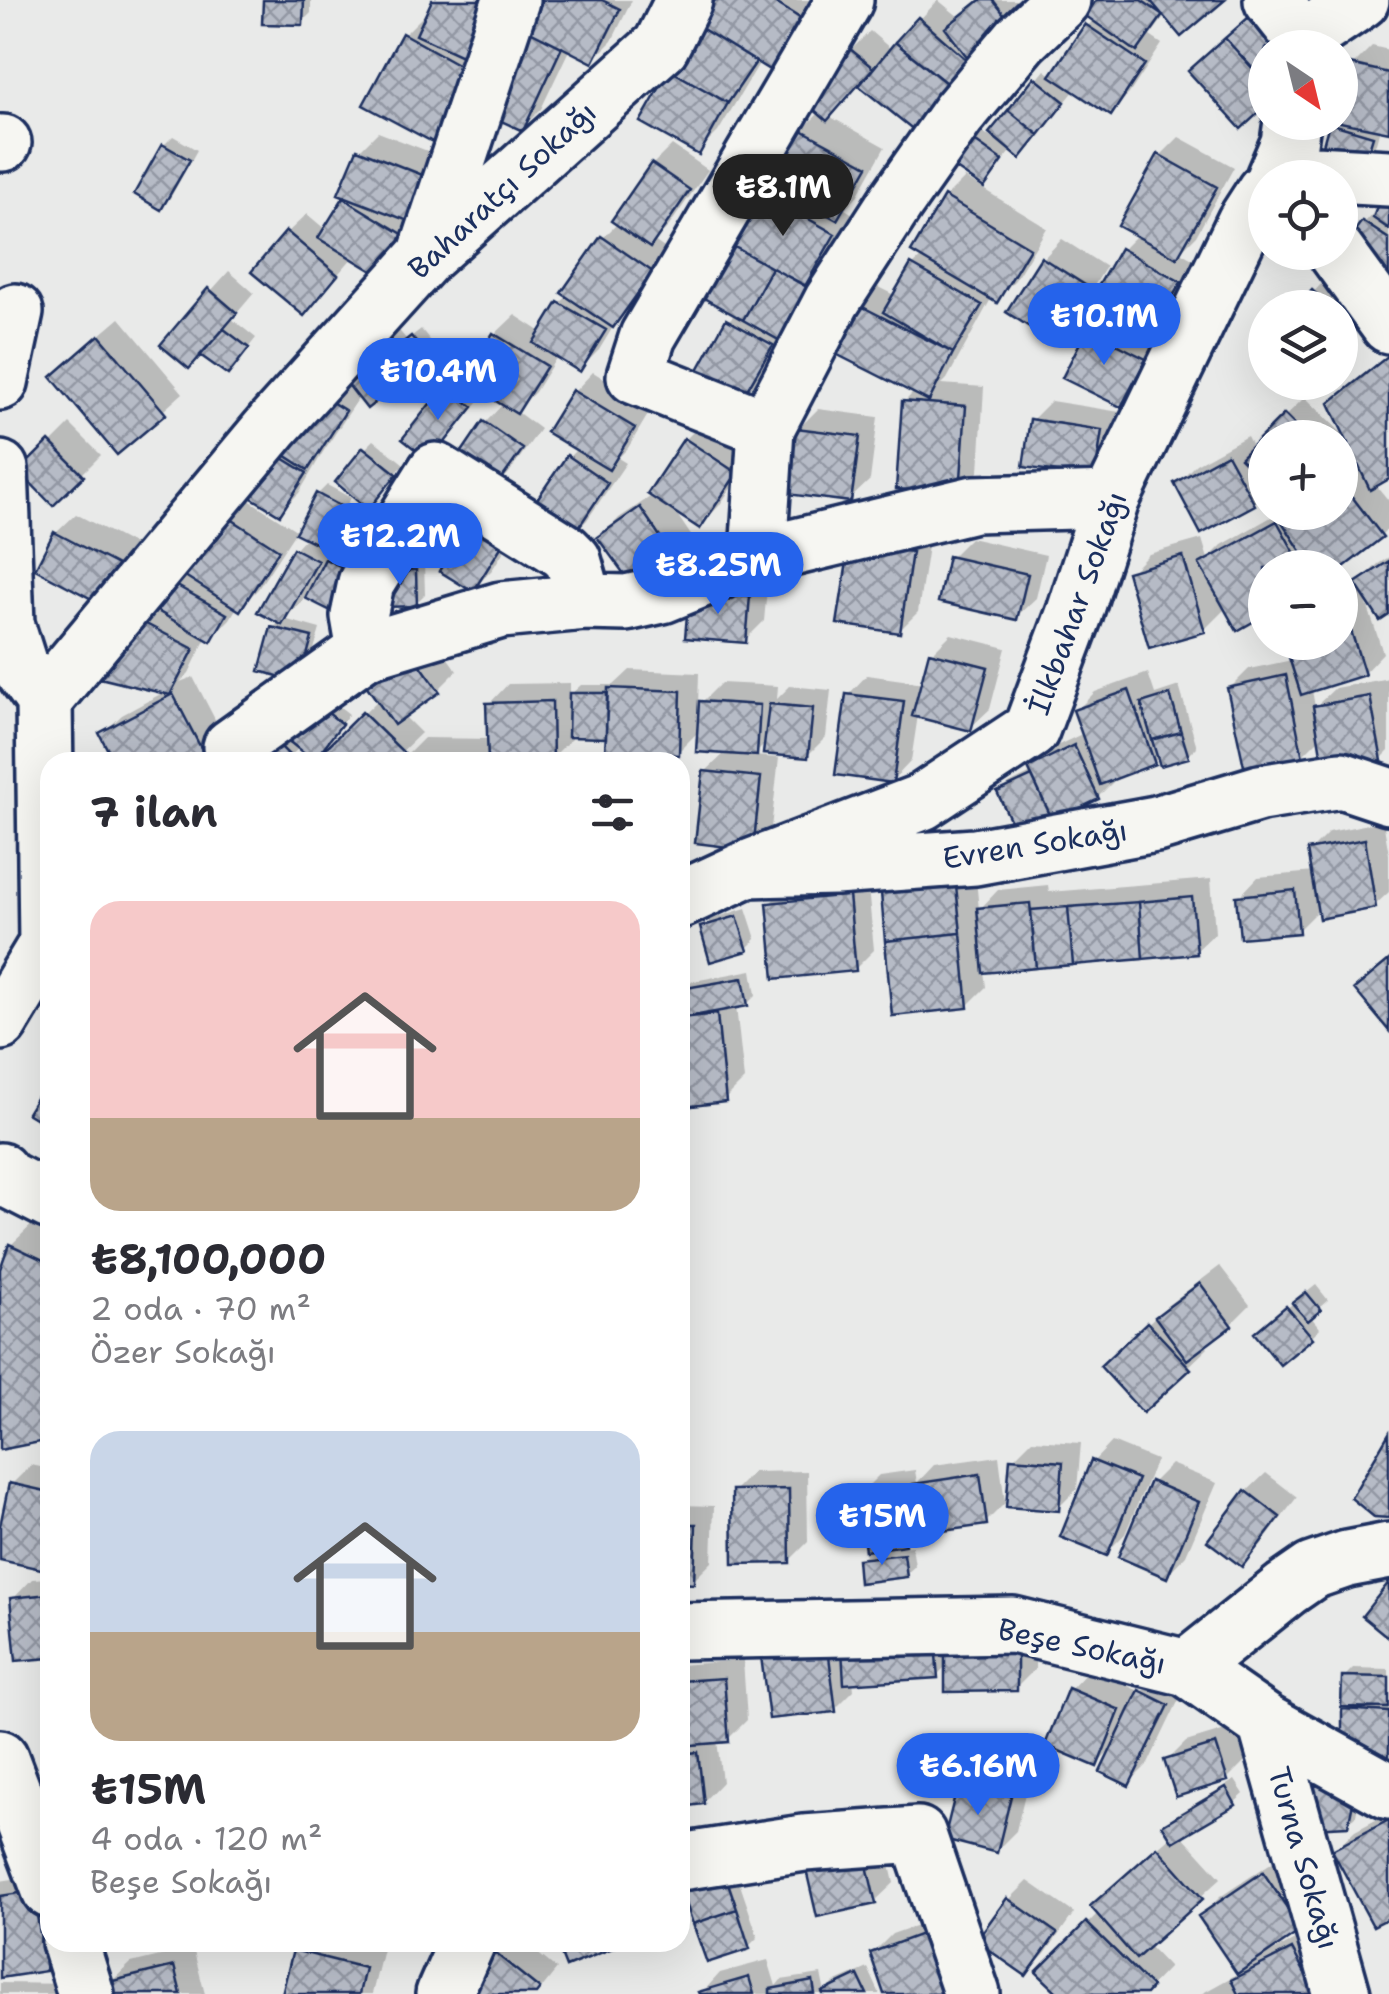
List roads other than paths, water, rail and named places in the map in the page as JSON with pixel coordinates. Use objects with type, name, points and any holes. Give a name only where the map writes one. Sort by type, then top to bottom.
[{"type":"street","points":[[426,256],[511,0]]},
{"type":"street","name":"Baharatçı Sokağı","points":[[44,700],[274,424],[426,256],[660,46],[684,0]]},
{"type":"street","points":[[766,428],[636,376],[648,336],[845,0]]},
{"type":"street","points":[[758,556],[766,428],[832,301],[958,114],[1021,39],[1062,0]]},
{"type":"street","points":[[1292,29],[1361,0]]},
{"type":"street","points":[[1358,175],[1389,178]]},
{"type":"street","name":"İlkbahar Sokağı","points":[[747,869],[922,802],[1031,730],[1111,500],[1248,217]]},
{"type":"street","points":[[1349,270],[1389,325]]},
{"type":"street","points":[[0,382],[16,312]]},
{"type":"street","points":[[0,469],[6,624],[18,665],[44,700],[45,752]]},
{"type":"street","points":[[365,650],[360,616],[366,583],[436,471],[564,551],[574,560],[585,602]]},
{"type":"street","points":[[232,747],[365,650],[501,610],[585,602],[626,603],[662,595],[758,556],[974,504],[1111,500]]},
{"type":"street","name":"Evren Sokağı","points":[[690,895],[747,869],[976,857],[1156,824],[1260,792],[1342,780],[1389,796]]},
{"type":"street","points":[[0,1022],[40,973]]},
{"type":"street","points":[[1187,1668],[1312,1572],[1347,1558],[1389,1552]]},
{"type":"street","name":"Beşe Sokağı","points":[[690,1631],[1012,1624],[1187,1668],[1266,1723],[1389,1791]]},
{"type":"street","name":"Turna Sokağı","points":[[1266,1723],[1342,1994]]},
{"type":"street","points":[[0,1758],[40,1864]]},
{"type":"street","points":[[690,1860],[804,1842],[918,1835],[972,1994]]},
{"type":"street","points":[[73,1952],[86,1994]]},
{"type":"street","points":[[444,1994],[463,1952]]}]
